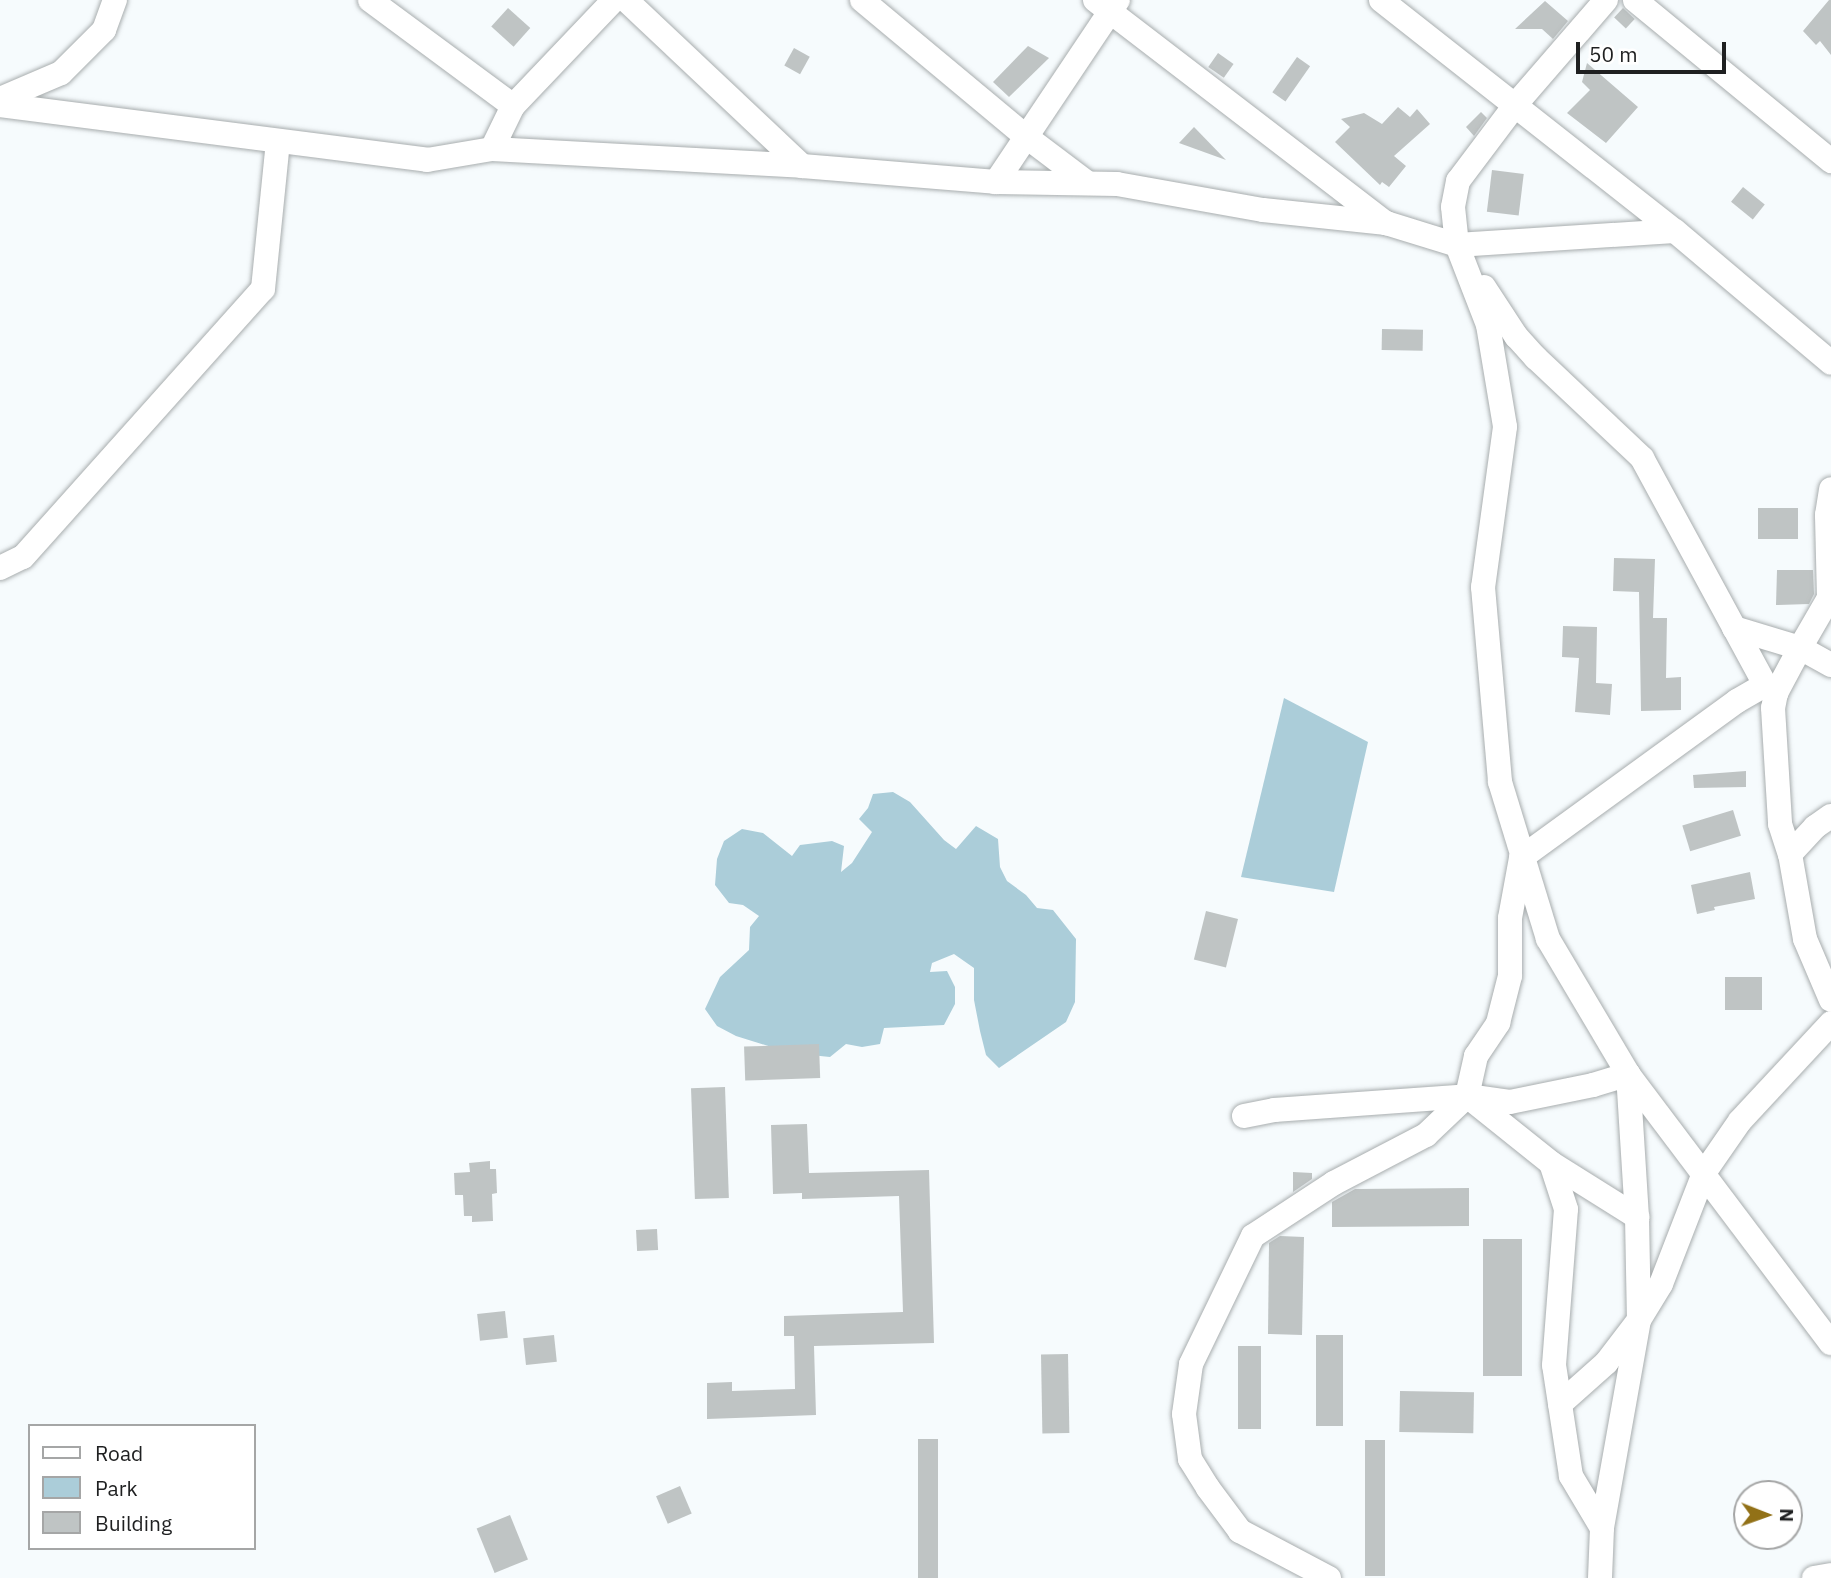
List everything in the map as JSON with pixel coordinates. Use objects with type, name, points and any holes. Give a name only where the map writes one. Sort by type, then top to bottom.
[{"type":"street","points":[[0,99],[61,73],[104,30],[115,0]]},
{"type":"street","points":[[370,0],[513,106]]},
{"type":"street","points":[[492,149],[513,106],[614,0]]},
{"type":"street","points":[[626,0],[802,166]]},
{"type":"street","points":[[862,0],[1024,135],[1085,181]]},
{"type":"street","points":[[1381,0],[1675,231],[1831,363]]},
{"type":"street","points":[[1606,0],[1516,104],[1458,181],[1452,207],[1457,245],[1488,325],[1506,427],[1483,587],[1500,782],[1521,858],[1548,939],[1628,1074],[1831,1343]]},
{"type":"street","points":[[1635,0],[1831,161]]},
{"type":"street","points":[[996,182],[1107,4],[1386,223]]},
{"type":"street","points":[[0,105],[427,160],[492,149],[802,166],[996,182],[1085,181],[1117,184],[1263,210],[1386,223],[1457,245],[1675,231]]},
{"type":"street","points":[[0,568],[23,556],[263,289],[278,142]]},
{"type":"street","points":[[1457,245],[1516,336],[1642,458],[1734,628],[1771,689],[1780,824],[1790,854],[1805,939],[1831,1000]]},
{"type":"street","points":[[1329,1578],[1240,1531],[1208,1488],[1190,1459],[1184,1414],[1191,1364],[1253,1236],[1334,1183],[1426,1135],[1467,1096],[1476,1056],[1498,1023],[1510,976],[1510,918],[1521,858],[1737,701],[1771,689],[1800,648],[1829,598],[1827,515],[1831,489]]},
{"type":"street","points":[[1734,628],[1800,648],[1831,665]]},
{"type":"street","points":[[1790,854],[1815,827],[1831,816]]},
{"type":"street","points":[[1560,1404],[1606,1363],[1639,1320],[1661,1284],[1704,1172],[1740,1121],[1831,1023]]},
{"type":"street","points":[[1244,1116],[1274,1110],[1467,1096],[1510,1102],[1594,1085],[1628,1074]]},
{"type":"street","points":[[1600,1578],[1602,1528],[1639,1320],[1637,1217],[1628,1074]]},
{"type":"street","points":[[1467,1096],[1551,1163],[1637,1217]]},
{"type":"street","points":[[1551,1163],[1566,1209],[1554,1366],[1571,1476],[1602,1528]]},
{"type":"street","points":[[1831,1311],[1828,1337],[1831,1343]]},
{"type":"street","points":[[1814,1578],[1831,1574]]},
{"type":"green space","points":[[1284,698],[1368,742],[1334,892],[1241,877]]},
{"type":"green space","points":[[893,792],[910,802],[944,840],[956,849],[976,826],[998,839],[1000,867],[1007,881],[1026,895],[1037,908],[1053,910],[1076,939],[1075,1002],[1066,1022],[999,1068],[986,1055],[980,1031],[974,1000],[974,968],[954,954],[932,963],[930,972],[947,971],[955,987],[955,1004],[944,1025],[884,1028],[880,1044],[862,1047],[846,1044],[830,1057],[791,1053],[736,1036],[717,1026],[705,1009],[720,977],[749,950],[750,927],[759,916],[743,905],[729,903],[715,885],[717,859],[724,841],[742,829],[763,833],[792,856],[800,845],[832,841],[844,846],[841,872],[852,863],[872,832],[859,819],[868,808],[873,794]]},
{"type":"building","points":[[1829,0],[1831,55],[1820,41],[1816,45],[1803,31]]},
{"type":"building","points":[[1545,1],[1568,21],[1553,39],[1542,29],[1515,29]]},
{"type":"building","points":[[508,8],[530,28],[514,47],[491,27]]},
{"type":"building","points":[[1623,8],[1635,19],[1626,28],[1614,18]]},
{"type":"building","points":[[1028,46],[1049,58],[1009,97],[993,82]]},
{"type":"building","points":[[794,48],[810,57],[800,74],[784,65]]},
{"type":"building","points":[[1218,53],[1234,64],[1224,78],[1208,67]]},
{"type":"building","points":[[1297,57],[1310,66],[1285,101],[1272,92]]},
{"type":"building","points":[[1587,63],[1638,107],[1606,143],[1567,113],[1590,90],[1582,82]]},
{"type":"building","points":[[1398,107],[1410,117],[1417,109],[1430,124],[1394,156],[1406,166],[1389,187],[1382,182],[1380,185],[1335,142],[1350,127],[1341,119],[1364,113],[1382,124]]},
{"type":"building","points":[[1481,112],[1487,118],[1474,136],[1466,127]]},
{"type":"building","points":[[1194,127],[1226,160],[1179,143]]},
{"type":"building","points":[[1492,170],[1524,174],[1519,216],[1487,212]]},
{"type":"building","points":[[1743,187],[1765,205],[1753,219],[1731,202]]},
{"type":"building","points":[[1382,329],[1423,330],[1423,351],[1382,350]]},
{"type":"building","points":[[1758,508],[1798,508],[1798,539],[1758,539]]},
{"type":"building","points":[[1614,558],[1655,559],[1653,618],[1667,618],[1666,678],[1681,677],[1681,710],[1641,711],[1639,592],[1613,591]]},
{"type":"building","points":[[1777,570],[1813,570],[1814,594],[1809,604],[1776,605]]},
{"type":"building","points":[[1563,626],[1597,627],[1596,683],[1612,684],[1610,715],[1575,712],[1579,658],[1562,657]]},
{"type":"building","points":[[1746,771],[1746,787],[1694,788],[1693,775]]},
{"type":"building","points":[[1733,810],[1741,836],[1690,851],[1682,825]]},
{"type":"building","points":[[1750,872],[1755,899],[1714,907],[1715,910],[1697,914],[1691,885]]},
{"type":"building","points":[[1206,911],[1238,919],[1226,967],[1194,960]]},
{"type":"building","points":[[1725,977],[1762,977],[1762,1010],[1725,1010]]},
{"type":"building","points":[[819,1044],[820,1078],[745,1081],[744,1047]]},
{"type":"building","points":[[725,1087],[729,1198],[695,1199],[691,1088]]},
{"type":"building","points":[[807,1124],[809,1173],[929,1170],[934,1343],[814,1346],[816,1415],[707,1419],[707,1383],[732,1382],[732,1391],[795,1389],[794,1336],[784,1336],[784,1316],[903,1312],[899,1196],[802,1199],[802,1193],[773,1194],[771,1125]]},
{"type":"building","points":[[490,1161],[490,1169],[496,1169],[497,1193],[492,1194],[493,1221],[472,1222],[472,1216],[464,1216],[463,1195],[455,1195],[454,1173],[470,1172],[469,1163]]},
{"type":"building","points":[[1293,1172],[1312,1173],[1312,1179],[1293,1192]]},
{"type":"building","points":[[1469,1188],[1469,1226],[1332,1227],[1332,1202],[1355,1189]]},
{"type":"building","points":[[657,1229],[658,1250],[637,1251],[636,1230]]},
{"type":"building","points":[[1280,1236],[1304,1237],[1302,1335],[1268,1334],[1269,1243]]},
{"type":"building","points":[[1483,1239],[1522,1239],[1522,1376],[1483,1376]]},
{"type":"building","points":[[505,1311],[508,1338],[480,1341],[477,1314]]},
{"type":"building","points":[[554,1335],[557,1362],[526,1365],[523,1338]]},
{"type":"building","points":[[1316,1335],[1343,1335],[1343,1426],[1316,1426]]},
{"type":"building","points":[[1238,1346],[1261,1346],[1261,1429],[1238,1429]]},
{"type":"building","points":[[1041,1354],[1068,1354],[1069,1433],[1042,1433]]},
{"type":"building","points":[[1400,1391],[1474,1392],[1473,1433],[1399,1432]]},
{"type":"building","points":[[918,1439],[938,1439],[938,1578],[918,1578]]},
{"type":"building","points":[[1365,1440],[1385,1440],[1385,1576],[1365,1576]]},
{"type":"building","points":[[680,1486],[692,1514],[668,1524],[656,1496]]},
{"type":"building","points":[[510,1515],[528,1560],[495,1573],[477,1528]]}]
